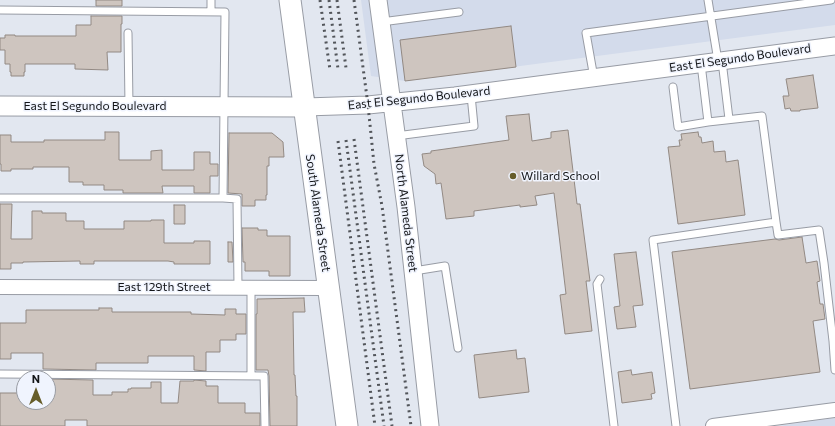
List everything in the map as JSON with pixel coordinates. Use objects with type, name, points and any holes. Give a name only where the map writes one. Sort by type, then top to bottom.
[{"type":"main road","name":"South Alameda Street","points":[[290,0],[347,426]]},
{"type":"main road","name":"East El Segundo Boulevard","points":[[0,106],[305,107]]},
{"type":"street","name":"North Alameda Street","points":[[378,0],[406,207],[430,426]]},
{"type":"street","name":"East El Segundo Boulevard","points":[[305,107],[392,104],[835,46]]},
{"type":"street","name":"East 129th Street","points":[[0,287],[328,288]]},
{"type":"street","points":[[713,426],[835,410]]},
{"type":"lane","points":[[211,0],[211,12]]},
{"type":"lane","points":[[708,0],[714,62],[729,119]]},
{"type":"lane","points":[[594,78],[586,33],[831,0]]},
{"type":"lane","points":[[0,10],[225,12],[223,198]]},
{"type":"lane","points":[[381,22],[459,12]]},
{"type":"lane","points":[[128,33],[129,106]]},
{"type":"lane","points":[[708,122],[714,62]]},
{"type":"lane","points":[[673,87],[678,126],[762,116],[778,235],[819,230],[833,341],[835,370]]},
{"type":"lane","points":[[396,136],[474,126],[470,94]]},
{"type":"lane","points":[[0,198],[237,199],[251,376]]},
{"type":"lane","points":[[676,426],[654,240],[776,222]]},
{"type":"lane","points":[[413,271],[445,266],[458,348]]},
{"type":"lane","points":[[600,279],[597,284],[614,426]]},
{"type":"lane","points":[[0,374],[264,376],[265,426]]},
{"type":"shaded area","points":[[361,0],[835,0],[835,25],[405,81],[371,76]]},
{"type":"shaded area","points":[[835,418],[835,426],[778,426]]},
{"type":"building","points":[[96,0],[122,0],[122,6],[96,6]]},
{"type":"building","points":[[91,16],[122,16],[121,52],[107,52],[108,70],[75,69],[75,64],[25,64],[24,76],[11,76],[10,64],[5,64],[5,50],[0,50],[0,38],[5,38],[5,35],[76,36],[76,25],[91,25]]},
{"type":"building","points":[[511,26],[516,67],[405,81],[400,40]]},
{"type":"building","points":[[813,75],[818,108],[800,111],[791,111],[790,108],[785,109],[783,96],[789,96],[786,79]]},
{"type":"building","points":[[529,114],[532,141],[551,138],[551,132],[568,130],[577,204],[580,204],[590,281],[586,281],[592,331],[565,334],[560,295],[566,294],[554,193],[535,196],[537,205],[520,207],[520,205],[474,211],[474,216],[446,219],[441,183],[436,184],[435,174],[424,166],[422,154],[431,153],[431,151],[509,140],[506,116]]},
{"type":"building","points":[[105,132],[119,132],[119,160],[151,160],[151,151],[162,150],[162,170],[194,170],[194,152],[210,152],[210,164],[218,164],[218,176],[210,176],[210,193],[194,193],[194,186],[162,186],[163,193],[123,193],[123,190],[104,190],[104,185],[83,185],[83,182],[69,182],[69,167],[33,167],[33,169],[11,169],[11,171],[1,171],[0,135],[11,135],[11,142],[44,142],[44,140],[105,140]]},
{"type":"building","points":[[698,132],[702,143],[713,141],[714,152],[725,151],[726,162],[738,160],[745,215],[678,224],[668,147],[680,146],[679,140],[682,140],[681,134]]},
{"type":"building","points":[[229,133],[272,133],[283,142],[284,157],[269,157],[269,166],[267,166],[266,200],[255,200],[255,206],[242,206],[242,194],[228,193]]},
{"type":"building","points":[[0,204],[12,204],[11,239],[32,239],[32,211],[42,211],[42,213],[66,213],[66,221],[84,221],[84,229],[124,229],[124,221],[164,220],[164,243],[194,243],[194,241],[210,241],[210,264],[174,264],[174,262],[168,261],[94,261],[94,264],[80,264],[80,261],[23,262],[11,263],[11,269],[0,269]]},
{"type":"building","points":[[174,205],[185,205],[185,224],[174,224]]},
{"type":"building","points":[[242,228],[258,228],[258,230],[267,230],[267,236],[290,236],[290,276],[269,276],[269,271],[245,271],[245,262],[243,262]]},
{"type":"building","points":[[802,237],[806,263],[817,261],[820,281],[817,282],[820,304],[823,304],[825,319],[813,321],[820,372],[690,389],[672,252]]},
{"type":"building","points":[[228,242],[232,242],[233,262],[228,262]]},
{"type":"building","points":[[636,252],[643,305],[633,306],[636,327],[617,329],[614,307],[620,306],[614,254]]},
{"type":"building","points":[[304,298],[305,312],[293,312],[294,375],[297,396],[297,426],[270,426],[268,370],[256,370],[257,299]]},
{"type":"building","points":[[99,308],[112,308],[112,312],[191,312],[191,314],[225,315],[225,309],[236,309],[236,314],[246,314],[246,334],[236,334],[236,340],[220,340],[220,352],[206,352],[206,371],[194,370],[194,356],[148,356],[148,363],[96,363],[96,370],[43,369],[43,353],[11,353],[11,359],[0,359],[0,323],[26,323],[26,310],[99,310]]},
{"type":"building","points":[[516,350],[517,359],[525,358],[529,392],[479,398],[474,355]]},
{"type":"building","points":[[631,370],[632,375],[652,372],[655,393],[651,394],[652,399],[622,403],[618,372]]},
{"type":"building","points":[[56,379],[93,380],[93,395],[112,395],[112,392],[128,392],[128,389],[131,388],[151,388],[151,382],[161,382],[161,403],[178,403],[180,381],[206,381],[206,386],[218,386],[218,403],[245,403],[245,413],[260,413],[260,426],[87,426],[87,420],[65,420],[65,426],[0,426],[0,393],[16,393],[16,410],[56,410]]},
{"type":"railway","points":[[320,0],[330,70]]},
{"type":"railway","points":[[329,0],[338,69]]},
{"type":"railway","points":[[337,0],[346,68]]},
{"type":"railway","points":[[354,0],[374,164],[382,206],[411,426]]},
{"type":"railway","points":[[354,139],[392,426]]},
{"type":"railway","points":[[346,140],[384,426]]},
{"type":"railway","points":[[338,141],[375,426]]},
{"type":"place","name":"Willard School","points":[[513,176]]}]
